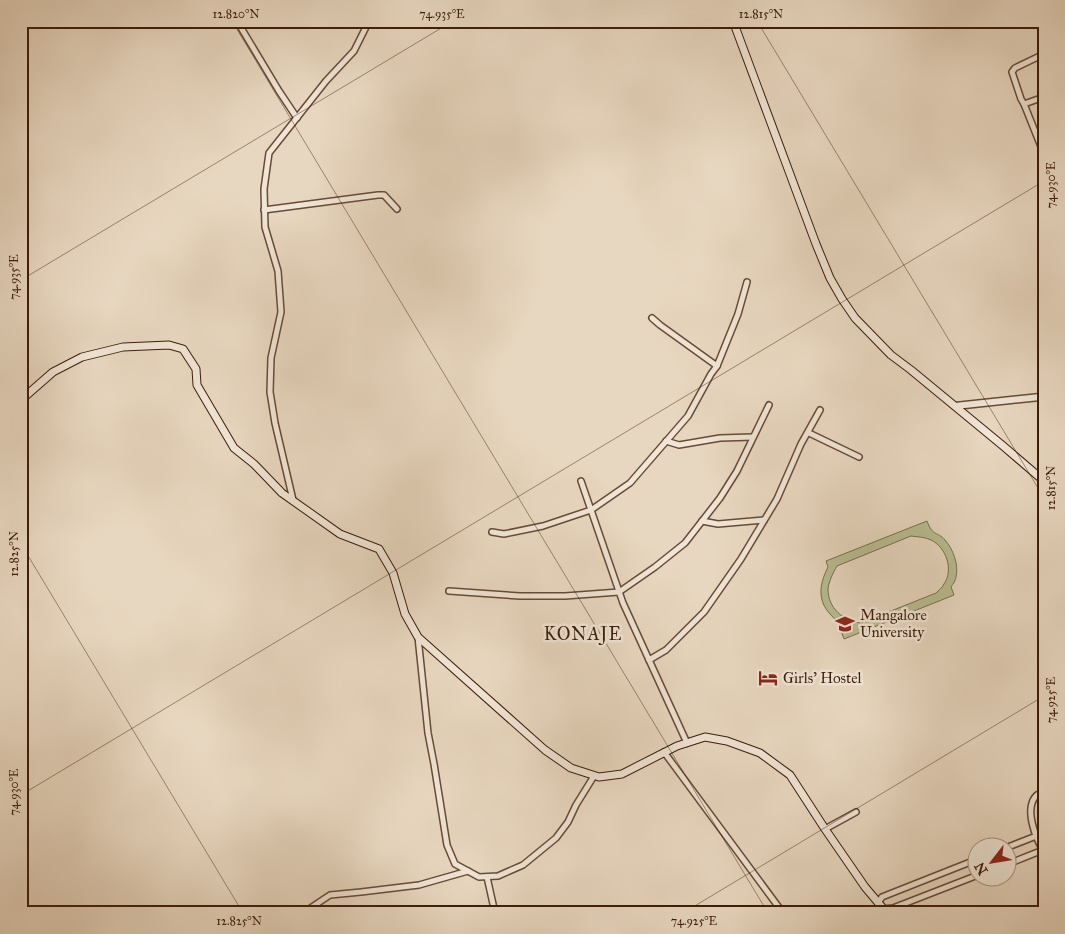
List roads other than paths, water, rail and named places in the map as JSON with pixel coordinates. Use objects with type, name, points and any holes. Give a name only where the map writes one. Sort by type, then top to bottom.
[{"type":"main road","points":[[733,21],[816,244],[830,278],[842,299],[855,318],[891,355],[1044,481]]},
{"type":"main road","points":[[21,400],[53,372],[82,357],[123,347],[169,345],[183,349],[196,369],[197,385],[234,448],[254,464],[282,493],[340,534],[379,549],[393,573],[405,614],[418,637],[545,750],[571,768],[599,777],[622,774],[676,746],[706,737],[727,741],[760,753],[790,775],[825,829],[883,908]]},
{"type":"street","points":[[237,21],[278,91],[297,118]]},
{"type":"street","points":[[293,500],[275,424],[270,392],[271,358],[282,312],[278,271],[264,227],[264,189],[270,152],[326,81],[354,51],[368,21]]},
{"type":"street","points":[[1044,54],[1015,68],[1012,72],[1044,154]]},
{"type":"street","points":[[1024,104],[1044,97]]},
{"type":"street","points":[[264,210],[378,195],[384,196],[397,209]]},
{"type":"street","points":[[492,532],[504,534],[543,526],[591,510],[630,482],[688,416],[716,366],[738,314],[747,282]]},
{"type":"street","points":[[652,318],[716,366]]},
{"type":"street","points":[[955,406],[1044,395]]},
{"type":"street","points":[[449,591],[520,596],[565,596],[619,592],[656,567],[685,544],[720,498],[737,471],[768,405]]},
{"type":"street","points":[[649,660],[666,650],[704,612],[741,559],[776,499],[801,444],[820,410]]},
{"type":"street","points":[[808,433],[859,457]]},
{"type":"street","points":[[666,441],[679,445],[720,438],[753,436]]},
{"type":"street","points":[[581,481],[623,603],[687,743]]},
{"type":"street","points":[[702,522],[718,524],[764,520]]},
{"type":"street","points":[[418,637],[428,733],[447,845],[455,864],[479,877],[498,876],[523,865],[556,838],[568,822],[594,776]]},
{"type":"street","points":[[664,752],[783,913]]},
{"type":"street","points":[[1018,860],[1043,851],[1036,836],[1030,810],[1036,795],[1044,791]]},
{"type":"street","points":[[825,829],[856,812]]},
{"type":"street","points":[[1018,843],[1044,833]]},
{"type":"street","points":[[968,864],[887,894],[882,897],[883,908],[893,908],[968,879]]},
{"type":"street","points":[[303,913],[330,894],[419,885],[468,871]]},
{"type":"street","points":[[486,876],[495,913]]},
{"type":"place","name":"Mangalore University","points":[[845,624]]},
{"type":"place","name":"Girls' Hostel","points":[[768,678]]},
{"type":"district","name":"KONAJE","points":[[583,634]]}]
